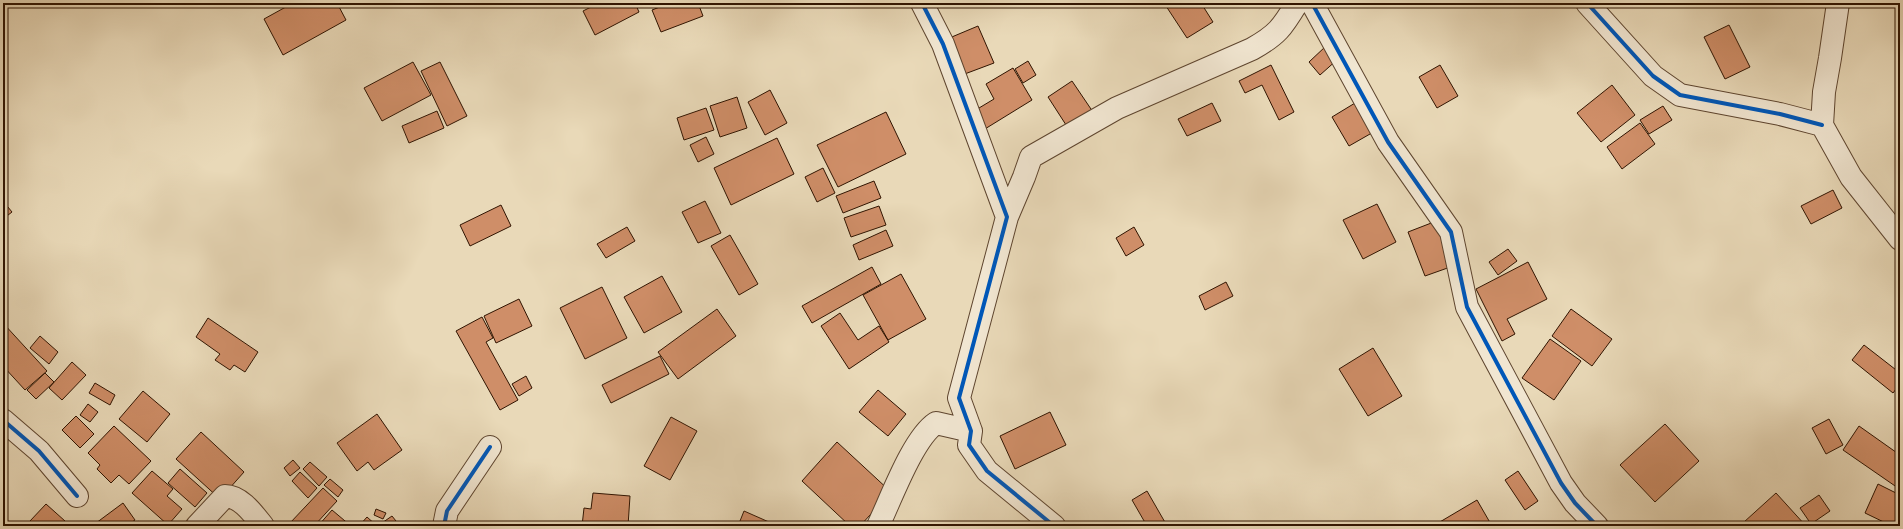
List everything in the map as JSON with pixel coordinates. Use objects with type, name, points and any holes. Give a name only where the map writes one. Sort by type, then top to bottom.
[{"type":"street","points":[[922,3],[943,44],[1007,217]]},
{"type":"street","points":[[1054,526],[987,471],[969,445],[971,431],[959,398],[1007,217],[1031,157],[1117,108],[1273,37],[1297,3]]},
{"type":"street","points":[[1312,3],[1388,142],[1451,232],[1467,307],[1561,482],[1575,503],[1597,526]]},
{"type":"street","points":[[1587,3],[1654,76],[1680,95],[1780,114],[1822,125]]},
{"type":"street","points":[[1838,3],[1824,92],[1822,125],[1851,177],[1900,238]]},
{"type":"street","points":[[3,420],[39,451],[77,496]]},
{"type":"street","points":[[878,526],[916,445],[928,428],[936,423],[971,431]]},
{"type":"street","points":[[444,526],[451,504],[490,447]]},
{"type":"street","points":[[197,526],[225,496],[230,496],[239,501],[263,526]]},
{"type":"building","points":[[293,3],[337,3],[346,20],[283,55],[264,19]]},
{"type":"building","points":[[599,3],[635,3],[639,12],[595,35],[583,11]]},
{"type":"building","points":[[670,3],[698,3],[703,16],[661,32],[652,10]]},
{"type":"building","points":[[1164,3],[1201,3],[1213,22],[1187,38]]},
{"type":"building","points":[[1729,25],[1750,67],[1725,79],[1704,37]]},
{"type":"building","points":[[978,26],[994,63],[962,75],[947,39]]},
{"type":"building","points":[[1326,46],[1338,59],[1320,75],[1309,62]]},
{"type":"building","points":[[1028,61],[1036,75],[1023,83],[1015,69]]},
{"type":"building","points":[[413,62],[431,95],[382,121],[364,88]]},
{"type":"building","points":[[440,62],[467,116],[447,126],[421,71]]},
{"type":"building","points":[[1271,65],[1294,112],[1279,120],[1262,85],[1245,93],[1239,81]]},
{"type":"building","points":[[1440,65],[1458,96],[1437,108],[1419,77]]},
{"type":"building","points":[[1013,68],[1032,100],[980,132],[969,114],[994,99],[986,84]]},
{"type":"building","points":[[1072,81],[1093,112],[1068,128],[1048,97]]},
{"type":"building","points":[[1612,85],[1635,115],[1601,142],[1577,113]]},
{"type":"building","points":[[770,90],[787,123],[765,135],[748,102]]},
{"type":"building","points":[[737,97],[747,128],[720,137],[710,106]]},
{"type":"building","points":[[1360,100],[1377,130],[1349,146],[1332,117]]},
{"type":"building","points":[[1212,103],[1221,121],[1187,136],[1178,119]]},
{"type":"building","points":[[1663,106],[1672,120],[1649,134],[1640,120]]},
{"type":"building","points":[[706,108],[714,130],[684,140],[677,118]]},
{"type":"building","points":[[437,111],[444,128],[409,143],[402,126]]},
{"type":"building","points":[[886,112],[906,154],[838,187],[817,145]]},
{"type":"building","points":[[1640,123],[1655,144],[1622,169],[1607,147]]},
{"type":"building","points":[[706,137],[714,154],[698,162],[690,145]]},
{"type":"building","points":[[777,138],[794,174],[731,205],[714,168]]},
{"type":"building","points":[[823,168],[835,193],[817,202],[805,177]]},
{"type":"building","points":[[874,181],[881,198],[843,213],[836,196]]},
{"type":"building","points":[[1833,190],[1842,208],[1811,224],[1801,206]]},
{"type":"building","points":[[3,201],[12,212],[3,219]]},
{"type":"building","points":[[705,201],[721,233],[698,243],[682,212]]},
{"type":"building","points":[[1377,204],[1396,242],[1363,259],[1343,220]]},
{"type":"building","points":[[501,205],[511,226],[470,246],[460,225]]},
{"type":"building","points":[[879,206],[886,225],[851,237],[844,218]]},
{"type":"building","points":[[1439,220],[1456,265],[1425,276],[1408,232]]},
{"type":"building","points":[[627,227],[635,241],[606,258],[597,244]]},
{"type":"building","points":[[1134,227],[1144,245],[1126,256],[1116,238]]},
{"type":"building","points":[[886,230],[893,246],[859,260],[853,245]]},
{"type":"building","points":[[730,235],[758,284],[739,295],[711,246]]},
{"type":"building","points":[[1508,249],[1517,261],[1498,275],[1489,262]]},
{"type":"building","points":[[1528,262],[1547,299],[1507,319],[1515,334],[1502,341],[1476,289]]},
{"type":"building","points":[[872,267],[881,284],[812,323],[802,306]]},
{"type":"building","points":[[901,274],[926,319],[888,340],[863,295]]},
{"type":"building","points":[[662,276],[682,312],[644,333],[624,297]]},
{"type":"building","points":[[1226,282],[1233,296],[1205,310],[1199,296]]},
{"type":"building","points":[[602,287],[627,338],[585,359],[560,308]]},
{"type":"building","points":[[519,299],[532,326],[496,343],[484,316]]},
{"type":"building","points":[[717,309],[736,336],[678,379],[658,352]]},
{"type":"building","points":[[1571,309],[1612,339],[1592,366],[1552,336]]},
{"type":"building","points":[[840,313],[858,340],[879,326],[889,342],[849,369],[821,326]]},
{"type":"building","points":[[482,317],[493,338],[486,342],[518,400],[500,410],[456,331]]},
{"type":"building","points":[[208,318],[258,352],[245,372],[234,365],[230,370],[215,360],[220,354],[196,337]]},
{"type":"building","points":[[3,323],[47,371],[25,390],[3,366]]},
{"type":"building","points":[[40,336],[58,352],[49,364],[30,348]]},
{"type":"building","points":[[1550,339],[1581,361],[1554,400],[1522,378]]},
{"type":"building","points":[[1864,345],[1900,373],[1900,384],[1893,393],[1852,360]]},
{"type":"building","points":[[1373,348],[1402,396],[1368,416],[1339,369]]},
{"type":"building","points":[[660,356],[669,374],[611,403],[602,385]]},
{"type":"building","points":[[72,362],[86,375],[62,400],[49,388]]},
{"type":"building","points":[[45,373],[54,382],[36,399],[27,390]]},
{"type":"building","points":[[526,376],[532,388],[519,396],[512,384]]},
{"type":"building","points":[[95,383],[115,395],[110,405],[89,393]]},
{"type":"building","points":[[878,390],[906,414],[888,436],[859,412]]},
{"type":"building","points":[[143,391],[170,414],[147,442],[119,419]]},
{"type":"building","points":[[88,404],[98,412],[90,422],[80,415]]},
{"type":"building","points":[[1050,412],[1066,445],[1015,469],[1000,436]]},
{"type":"building","points":[[377,414],[402,450],[374,470],[368,462],[357,471],[337,443]]},
{"type":"building","points":[[76,416],[94,434],[80,448],[62,430]]},
{"type":"building","points":[[671,417],[697,431],[670,480],[644,466]]},
{"type":"building","points":[[1829,419],[1843,445],[1826,454],[1812,428]]},
{"type":"building","points":[[1665,424],[1699,461],[1655,502],[1620,465]]},
{"type":"building","points":[[114,426],[151,461],[129,484],[119,475],[111,483],[97,469],[100,465],[88,453]]},
{"type":"building","points":[[1859,426],[1900,455],[1900,486],[1898,488],[1843,450]]},
{"type":"building","points":[[201,432],[244,472],[220,499],[176,459]]},
{"type":"building","points":[[837,442],[891,492],[860,526],[850,526],[802,481]]},
{"type":"building","points":[[293,460],[300,468],[290,476],[284,468]]},
{"type":"building","points":[[310,462],[327,477],[319,486],[303,469]]},
{"type":"building","points":[[180,469],[207,493],[195,507],[168,483]]},
{"type":"building","points":[[152,471],[173,489],[167,496],[182,509],[168,525],[132,493]]},
{"type":"building","points":[[1518,471],[1538,501],[1525,510],[1505,480]]},
{"type":"building","points":[[300,472],[317,488],[308,498],[292,481]]},
{"type":"building","points":[[330,479],[343,490],[338,497],[324,485]]},
{"type":"building","points":[[1878,484],[1900,495],[1900,526],[1892,526],[1865,513]]},
{"type":"building","points":[[323,488],[337,501],[314,526],[293,526],[290,523]]},
{"type":"building","points":[[1147,491],[1166,524],[1162,526],[1147,526],[1132,500]]},
{"type":"building","points":[[593,493],[630,496],[628,526],[582,526],[584,508],[591,509]]},
{"type":"building","points":[[1776,493],[1806,526],[1747,526],[1744,522]]},
{"type":"building","points":[[1819,495],[1830,511],[1811,524],[1800,508]]},
{"type":"building","points":[[1477,500],[1492,526],[1433,526]]},
{"type":"building","points":[[123,503],[135,520],[126,526],[92,526]]},
{"type":"building","points":[[46,504],[65,521],[61,526],[35,526],[30,521]]},
{"type":"building","points":[[376,509],[386,513],[383,519],[374,515]]},
{"type":"building","points":[[332,510],[351,526],[318,526]]},
{"type":"building","points":[[744,511],[778,526],[738,526]]},
{"type":"building","points":[[392,516],[400,526],[379,525]]},
{"type":"building","points":[[367,517],[377,526],[359,526]]},
{"type":"building","points":[[139,521],[144,526],[133,526]]},
{"type":"building","points":[[67,522],[72,526],[64,526]]},
{"type":"cycle path","points":[[922,3],[943,44],[1007,217],[959,398],[971,431],[969,445],[987,471],[1054,526]]},
{"type":"cycle path","points":[[1312,3],[1388,142],[1451,232],[1467,307],[1561,483],[1575,503],[1597,526]]},
{"type":"cycle path","points":[[1587,3],[1653,76],[1680,95],[1780,114],[1822,125]]},
{"type":"cycle path","points":[[3,420],[39,451],[77,496]]},
{"type":"cycle path","points":[[444,526],[447,511],[490,447]]}]
